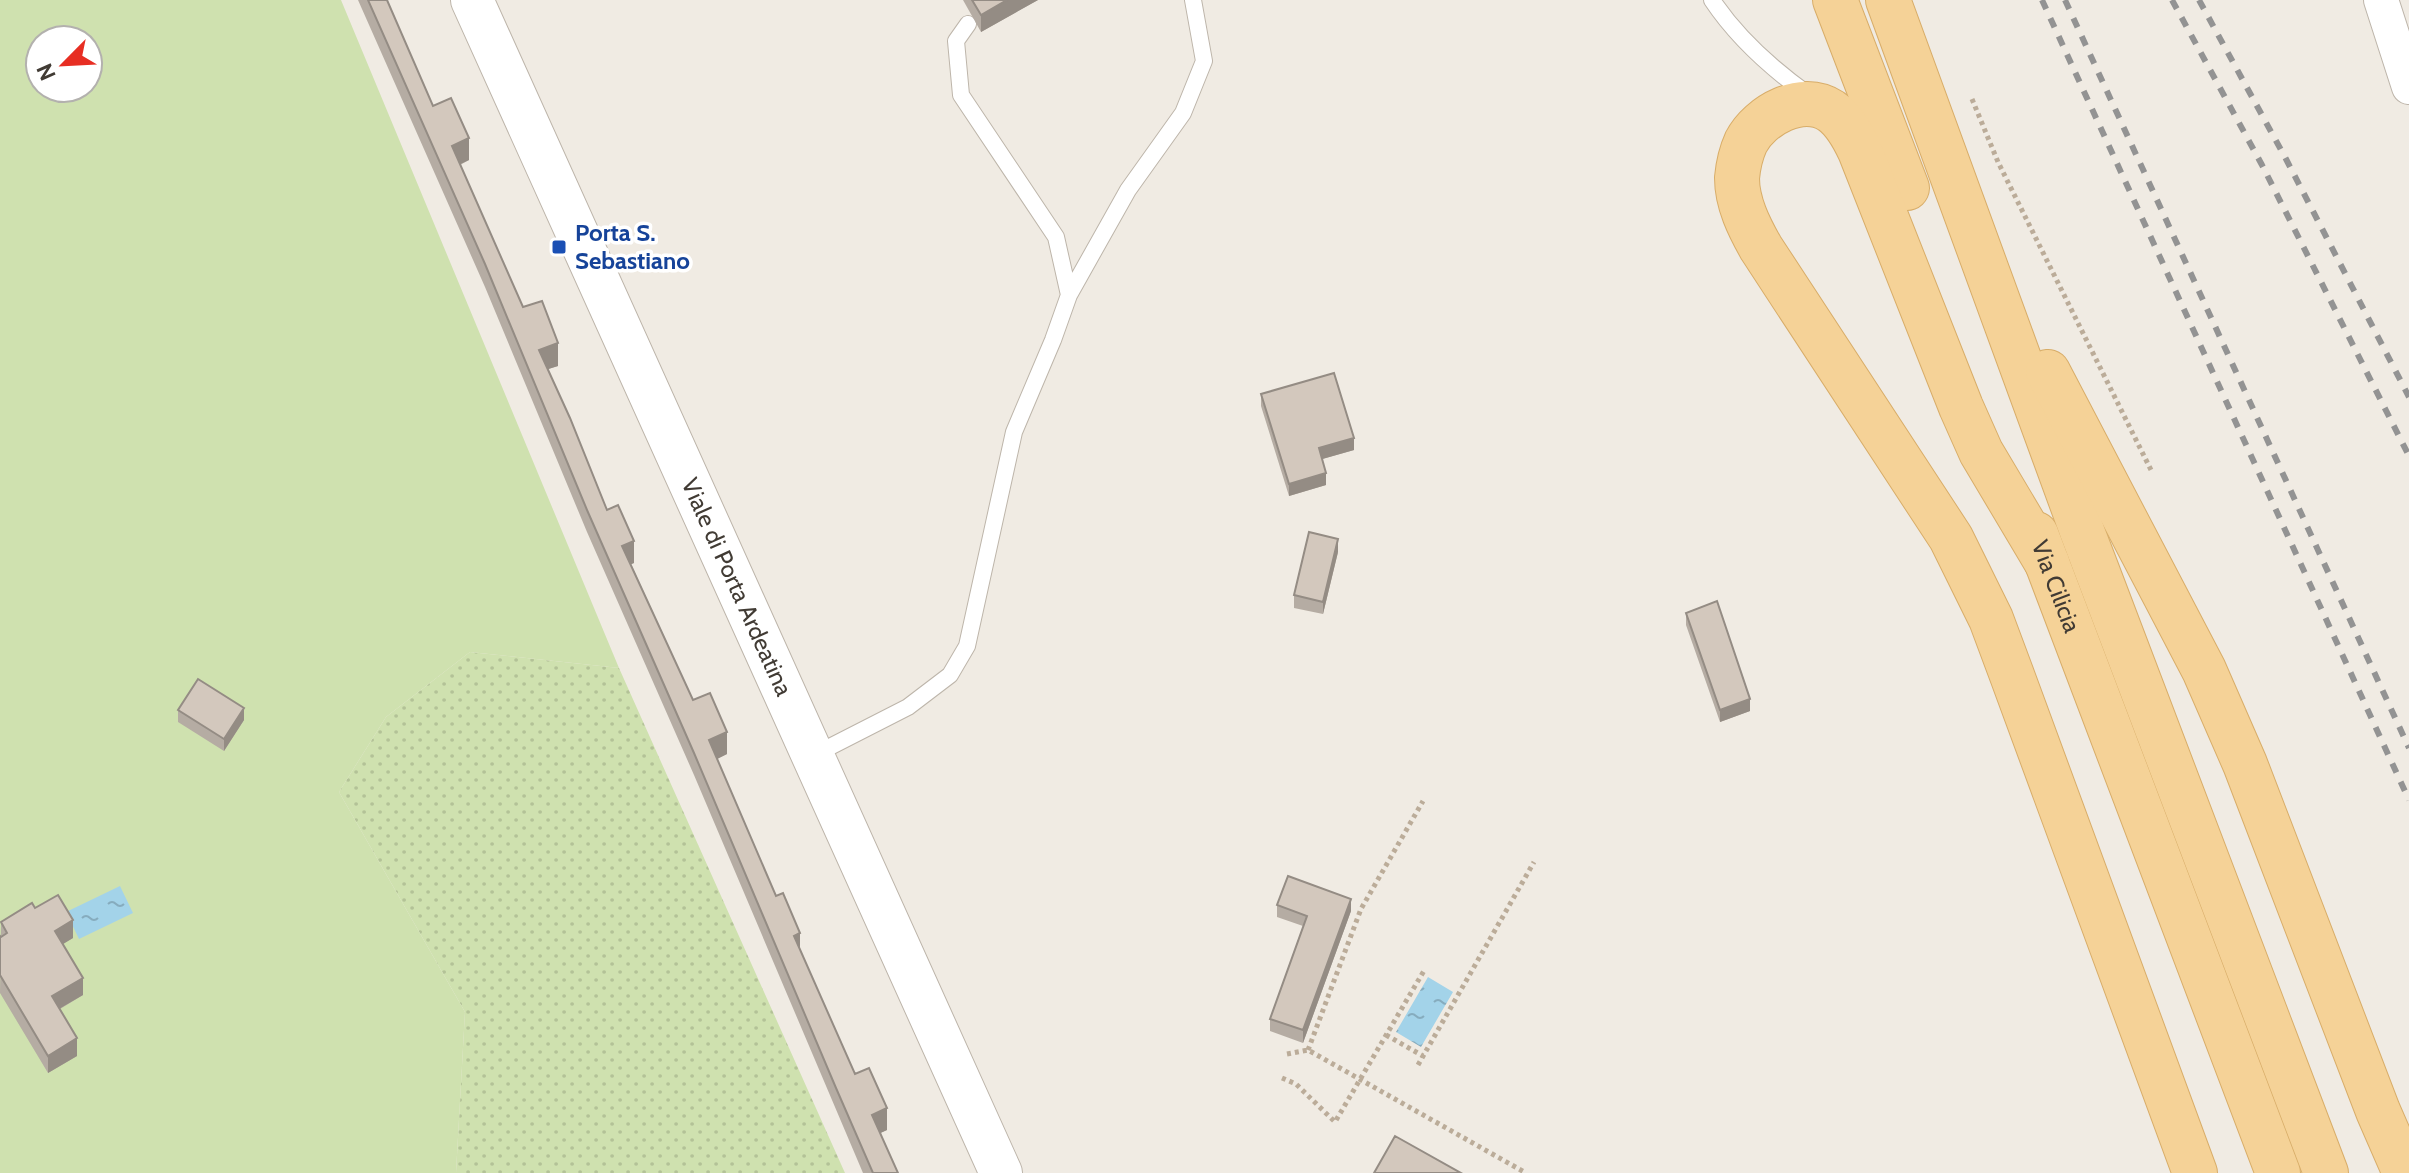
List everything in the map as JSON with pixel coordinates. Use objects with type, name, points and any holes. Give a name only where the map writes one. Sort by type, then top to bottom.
[{"type":"main road","name":"Via Cilicia","points":[[1835,0],[2278,1173]]},
{"type":"main road","name":"Via Cilicia","points":[[1888,0],[2082,531],[2326,1173]]},
{"type":"main road","points":[[2047,563],[1981,452],[1851,132],[1829,110],[1814,105],[1781,110],[1754,130],[1740,159],[1737,179],[1744,215],[1761,248],[1945,528],[1981,597],[2195,1173]]},
{"type":"main road","points":[[1974,232],[2204,670],[2245,764],[2405,1173]]},
{"type":"street","name":"Viale di Porta Ardeatina","points":[[472,0],[1001,1173]]},
{"type":"street","points":[[2381,0],[2409,87]]},
{"type":"lane","points":[[813,756],[908,707],[950,675],[967,646],[1014,432],[1069,295],[1128,190],[1183,113],[1204,61],[1193,0]]},
{"type":"lane","points":[[1712,0],[1724,18],[1762,59],[1829,110]]},
{"type":"lane","points":[[968,24],[956,41],[961,95],[1056,237],[1069,295]]},
{"type":"path","points":[[1308,1050],[1361,909],[1423,801]]},
{"type":"path","points":[[1418,1065],[1534,862]]},
{"type":"path","points":[[1282,1078],[1296,1084],[1335,1122],[1425,969]]},
{"type":"path","points":[[1386,1035],[1423,1056]]},
{"type":"path","points":[[1287,1054],[1308,1050],[1526,1173]]},
{"type":"green space","points":[[0,0],[341,0],[619,668],[470,652],[386,717],[339,792],[465,1012],[456,1173],[0,1173]]},
{"type":"green space","points":[[470,652],[619,668],[845,1173],[456,1173],[465,1012],[339,792],[386,717]]},
{"type":"water","points":[[120,886],[133,913],[79,939],[66,912]]},
{"type":"water","points":[[1428,977],[1453,992],[1421,1047],[1396,1032]]},
{"type":"building","points":[[368,0],[387,0],[433,106],[451,98],[469,138],[452,146],[523,307],[542,301],[558,343],[539,350],[607,510],[618,505],[634,541],[622,546],[693,700],[710,693],[727,732],[709,740],[776,896],[783,893],[800,933],[794,936],[855,1074],[869,1068],[887,1108],[872,1115],[898,1173],[873,1173],[587,510],[485,264]]},
{"type":"building","points":[[972,0],[1007,0],[981,15]]},
{"type":"building","points":[[1334,373],[1354,438],[1319,448],[1326,473],[1289,484],[1261,394]]},
{"type":"building","points":[[1309,532],[1338,539],[1323,602],[1294,595]]},
{"type":"building","points":[[1717,601],[1750,699],[1720,710],[1686,613]]},
{"type":"building","points":[[198,679],[244,708],[224,739],[178,710]]},
{"type":"building","points":[[1288,876],[1351,899],[1303,1030],[1270,1019],[1307,916],[1277,905]]},
{"type":"building","points":[[58,895],[73,920],[55,931],[83,978],[52,996],[77,1038],[48,1056],[0,975],[0,936],[7,933],[1,922],[32,903],[35,908]]},
{"type":"building","points":[[1395,1136],[1461,1173],[1374,1173]]},
{"type":"railway","points":[[2042,0],[2409,800]]},
{"type":"railway","points":[[2065,0],[2409,748]]},
{"type":"railway","points":[[2172,0],[2262,165],[2409,456]]},
{"type":"railway","points":[[2199,0],[2286,159],[2409,397]]},
{"type":"place","name":"Porta S. Sebastiano","points":[[559,247]]}]
